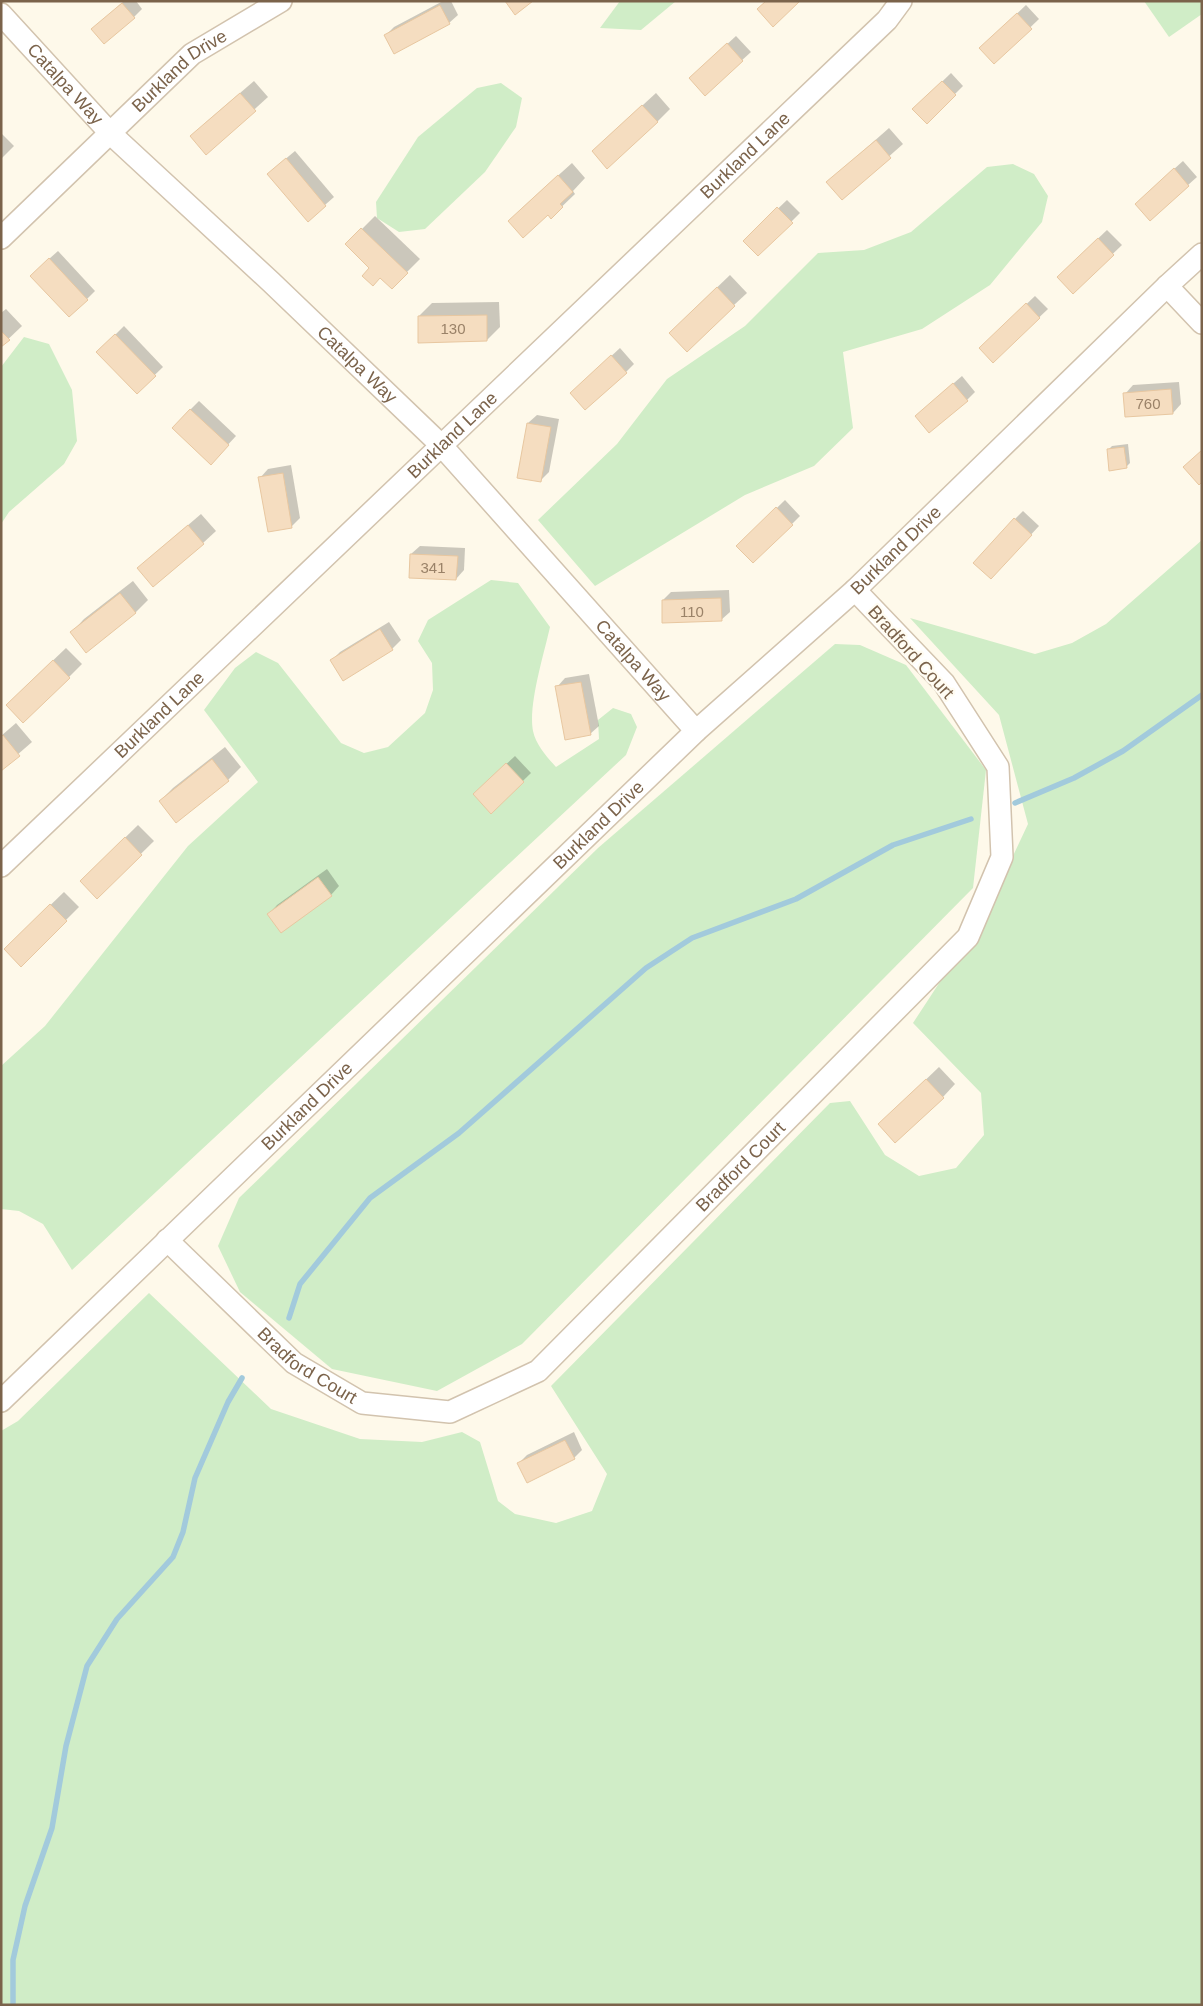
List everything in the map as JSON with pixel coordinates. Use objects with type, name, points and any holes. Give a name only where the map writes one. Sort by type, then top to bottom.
[{"type":"street","name":"Burkland Drive","points":[[1,238],[192,54],[281,1]]},
{"type":"street","name":"Burkland Lane","points":[[1,866],[887,20],[901,1]]},
{"type":"street","name":"Catalpa Way","points":[[1,14],[111,134],[271,282],[442,445],[696,731]]},
{"type":"street","name":"Burkland Drive","points":[[1,1401],[696,731],[855,590],[1202,254]]},
{"type":"street","points":[[1168,286],[1202,323]]},
{"type":"street","name":"Bradford Court","points":[[166,1240],[294,1363],[362,1403],[450,1412],[538,1371],[968,937],[1002,857],[998,767],[944,683],[855,590]]},
{"type":"green space","points":[[620,1],[676,1],[641,30],[600,28]]},
{"type":"green space","points":[[1144,1],[1202,1],[1202,14],[1169,37]]},
{"type":"green space","points":[[501,83],[522,98],[516,127],[485,172],[425,229],[399,232],[377,218],[376,202],[418,137],[477,88]]},
{"type":"green space","points":[[1013,164],[1034,174],[1048,196],[1042,222],[990,285],[922,329],[843,352],[853,428],[814,466],[745,495],[595,586],[538,520],[617,444],[667,379],[745,326],[818,253],[864,250],[911,232],[987,167]]},
{"type":"green space","points":[[24,337],[49,344],[72,390],[77,441],[64,464],[9,512],[1,524],[1,367]]},
{"type":"green space","points":[[1202,540],[1202,2005],[1,2005],[1,1431],[18,1421],[149,1293],[271,1409],[360,1439],[422,1442],[462,1432],[480,1442],[498,1501],[515,1514],[556,1523],[592,1511],[607,1474],[551,1386],[830,1103],[850,1101],[885,1155],[919,1176],[956,1168],[984,1135],[981,1093],[913,1023],[989,907],[1028,824],[999,715],[910,618],[1035,654],[1072,643],[1106,624]]},
{"type":"green space","points":[[491,580],[518,583],[550,627],[537,679],[533,708],[533,731],[539,746],[556,767],[599,739],[598,720],[613,708],[631,714],[637,727],[626,755],[72,1270],[43,1224],[19,1211],[1,1209],[1,1066],[45,1026],[188,846],[258,782],[204,710],[235,668],[256,652],[278,663],[341,743],[364,753],[388,747],[425,713],[433,690],[432,663],[418,641],[428,620]]},
{"type":"green space","points":[[835,644],[860,645],[906,665],[986,770],[973,888],[522,1344],[437,1391],[332,1369],[240,1292],[218,1246],[239,1198],[598,848]]},
{"type":"building","points":[[505,1],[533,1],[515,15]]},
{"type":"building","points":[[766,1],[800,1],[773,27],[757,9]]},
{"type":"building","points":[[122,3],[135,18],[104,44],[91,29]]},
{"type":"building","points":[[440,5],[450,24],[394,54],[384,35]]},
{"type":"building","points":[[1017,13],[1032,29],[994,64],[979,48]]},
{"type":"building","points":[[727,43],[743,61],[705,96],[689,78]]},
{"type":"building","points":[[942,81],[956,95],[927,124],[912,109]]},
{"type":"building","points":[[240,93],[256,111],[206,155],[190,136]]},
{"type":"building","points":[[642,105],[658,122],[607,169],[592,151]]},
{"type":"building","points":[[876,140],[891,158],[842,200],[826,182]]},
{"type":"building","points":[[286,158],[326,206],[308,222],[267,174]]},
{"type":"building","points":[[1174,168],[1189,186],[1150,221],[1135,204]]},
{"type":"building","points":[[558,175],[573,192],[560,204],[563,207],[551,219],[548,215],[523,238],[508,221]]},
{"type":"building","points":[[777,207],[793,223],[758,256],[743,241]]},
{"type":"building","points":[[361,228],[408,273],[392,289],[380,278],[373,286],[362,276],[369,268],[345,244]]},
{"type":"building","points":[[1098,238],[1114,255],[1073,294],[1057,277]]},
{"type":"building","points":[[49,258],[88,300],[69,317],[30,276]]},
{"type":"building","points":[[717,287],[735,306],[687,352],[669,333]]},
{"type":"building","points":[[1026,303],[1040,318],[993,363],[979,348]]},
{"type":"building","points":[[487,315],[487,341],[418,343],[418,316]]},
{"type":"building","points":[[1,331],[10,340],[1,347]]},
{"type":"building","points":[[115,334],[156,376],[137,394],[96,352]]},
{"type":"building","points":[[611,355],[627,373],[585,410],[570,393]]},
{"type":"building","points":[[953,383],[968,401],[929,433],[915,416]]},
{"type":"building","points":[[1171,389],[1173,414],[1125,417],[1123,393]]},
{"type":"building","points":[[190,409],[229,445],[211,465],[172,428]]},
{"type":"building","points":[[527,423],[551,427],[541,482],[517,478]]},
{"type":"building","points":[[1124,447],[1127,468],[1109,471],[1107,449]]},
{"type":"building","points":[[1202,450],[1202,482],[1199,485],[1183,467]]},
{"type":"building","points":[[283,473],[292,528],[268,532],[258,477]]},
{"type":"building","points":[[776,507],[793,525],[753,563],[736,546]]},
{"type":"building","points":[[1014,518],[1032,535],[991,579],[973,563]]},
{"type":"building","points":[[188,525],[204,544],[153,587],[137,568]]},
{"type":"building","points":[[410,554],[458,556],[456,580],[409,578]]},
{"type":"building","points":[[120,593],[136,613],[86,653],[70,632]]},
{"type":"building","points":[[721,598],[722,621],[662,623],[662,600]]},
{"type":"building","points":[[380,629],[393,650],[343,681],[330,660]]},
{"type":"building","points":[[53,660],[70,678],[23,723],[6,705]]},
{"type":"building","points":[[581,682],[591,735],[565,740],[555,686]]},
{"type":"building","points":[[3,735],[20,756],[1,771],[1,737]]},
{"type":"building","points":[[212,759],[229,781],[176,823],[159,801]]},
{"type":"building","points":[[506,763],[524,782],[491,814],[473,794]]},
{"type":"building","points":[[125,837],[142,855],[97,899],[80,881]]},
{"type":"building","points":[[318,877],[332,896],[281,933],[267,914]]},
{"type":"building","points":[[50,904],[67,921],[21,967],[4,949]]},
{"type":"building","points":[[926,1079],[944,1098],[895,1143],[878,1124]]},
{"type":"building","points":[[565,1440],[575,1459],[527,1483],[517,1463]]},
{"type":"waterway","points":[[1015,803],[1074,778],[1123,751],[1202,695]]},
{"type":"waterway","points":[[289,1318],[300,1284],[370,1198],[459,1133],[646,968],[692,938],[796,899],[893,845],[971,819]]},
{"type":"waterway","points":[[13,2005],[13,1960],[25,1906],[52,1828],[66,1746],[87,1666],[117,1619],[173,1557],[183,1532],[195,1478],[228,1402],[242,1378]]}]
